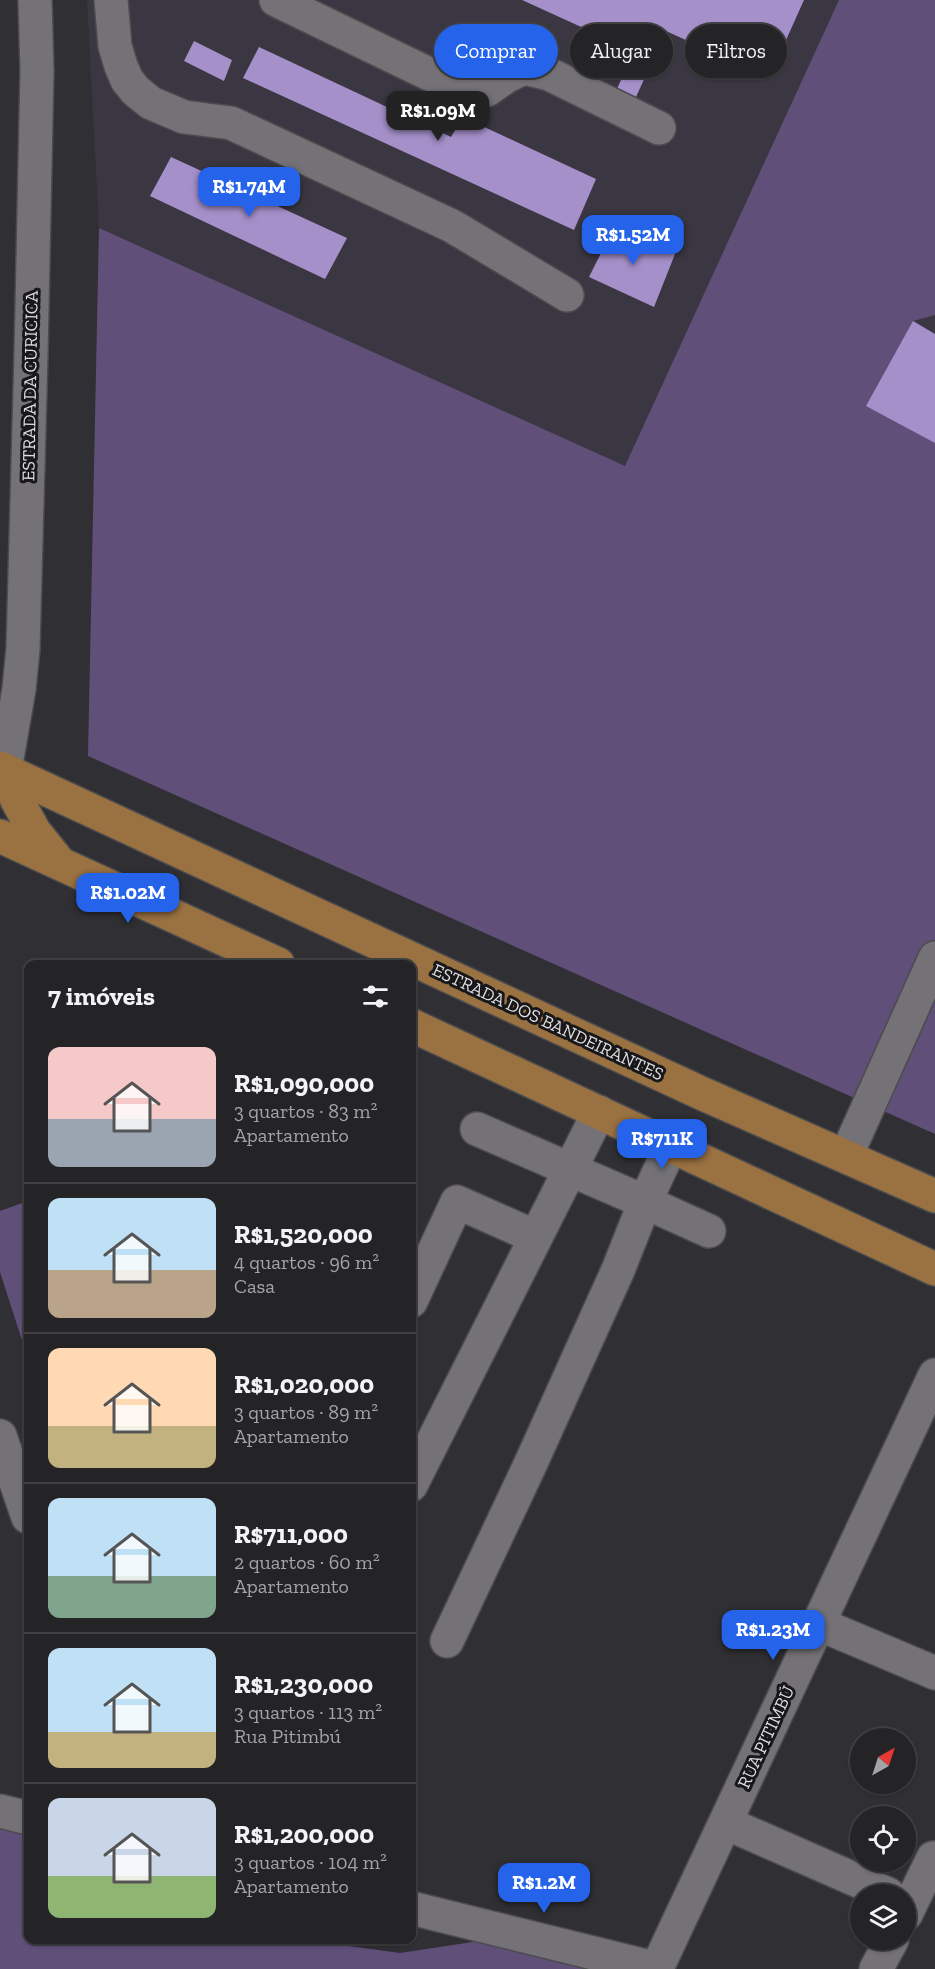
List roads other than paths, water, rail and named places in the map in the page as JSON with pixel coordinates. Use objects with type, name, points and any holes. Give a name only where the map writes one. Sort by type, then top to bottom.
[{"type":"main road","points":[[2,770],[34,831],[60,864]]},
{"type":"main road","name":"ESTRADA DOS BANDEIRANTES","points":[[2,770],[413,960]]},
{"type":"main road","points":[[0,836],[269,960]]},
{"type":"main road","name":"ESTRADA DOS BANDEIRANTES","points":[[416,961],[679,1083],[935,1196]]},
{"type":"main road","points":[[416,1027],[935,1269]]},
{"type":"street","name":"ESTRADA DA CURICICA","points":[[2,770],[19,689],[23,649],[37,71],[35,0]]},
{"type":"street","points":[[111,0],[115,46],[120,66],[136,91],[151,103],[184,117],[231,123],[242,128],[452,226],[567,295]]},
{"type":"street","points":[[276,0],[460,89],[487,90],[507,76],[524,68],[549,74],[659,128]]},
{"type":"street","points":[[846,1156],[935,958]]},
{"type":"street","points":[[416,1475],[599,1112]]},
{"type":"street","points":[[477,1129],[709,1231]]},
{"type":"street","points":[[447,1641],[530,1465],[671,1146]]},
{"type":"street","points":[[416,1290],[457,1202],[536,1237]]},
{"type":"street","name":"RUA PITIMBÚ","points":[[658,1969],[935,1375]]},
{"type":"street","points":[[0,1437],[24,1505]]},
{"type":"street","points":[[819,1624],[935,1673]]},
{"type":"street","points":[[0,1811],[24,1817]]},
{"type":"street","points":[[726,1823],[860,1884]]},
{"type":"street","points":[[916,1892],[933,1858]]},
{"type":"street","points":[[416,1909],[658,1969]]},
{"type":"street","points":[[876,1969],[886,1950]]}]
